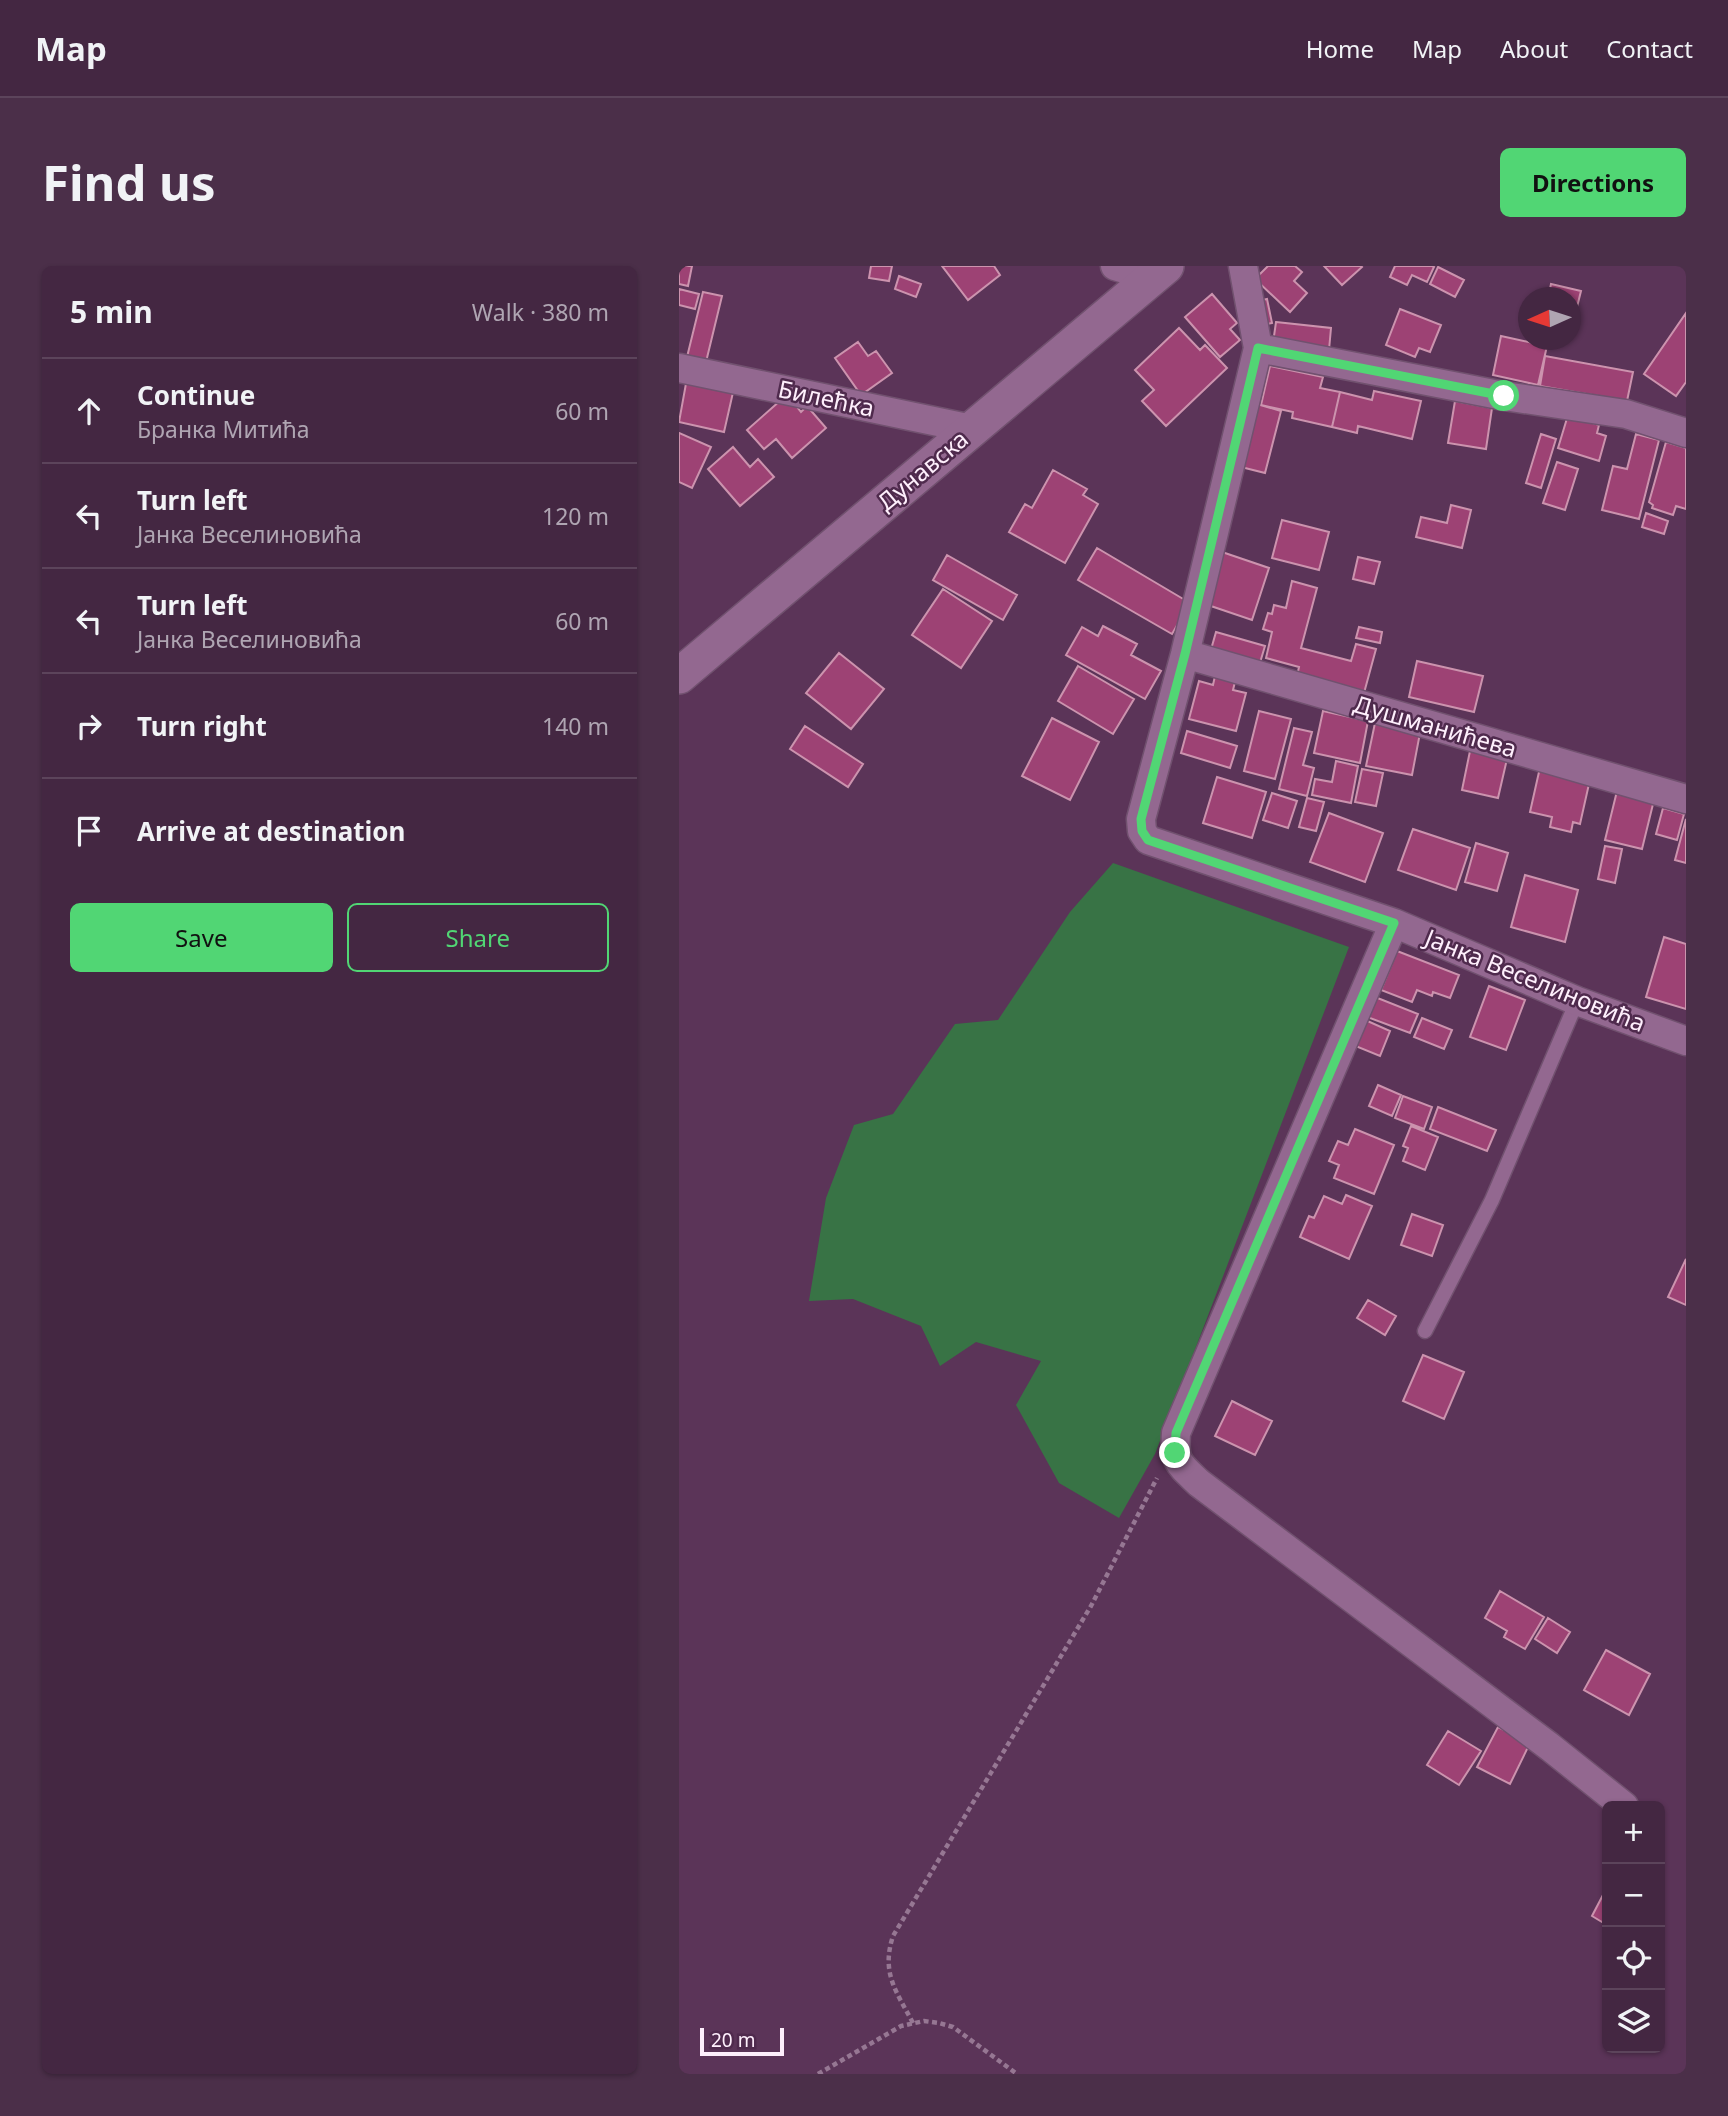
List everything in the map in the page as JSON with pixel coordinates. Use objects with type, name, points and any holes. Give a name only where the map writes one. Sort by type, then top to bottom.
[{"type":"street","points":[[1115,266],[1159,272]]},
{"type":"street","name":"Јанка Веселиновића","points":[[1243,266],[1258,348],[1185,654],[1141,819],[1142,831],[1148,840],[1394,923],[1577,1001],[1686,1041]]},
{"type":"street","name":"Дунавска","points":[[679,676],[1159,272]]},
{"type":"street","points":[[1258,348],[1504,396],[1626,414],[1686,433]]},
{"type":"street","name":"Билећка","points":[[679,368],[972,429]]},
{"type":"street","name":"Душманићева","points":[[1185,654],[1686,799]]},
{"type":"street","points":[[1394,923],[1176,1433],[1175,1453],[1180,1466],[1199,1483],[1618,1801]]},
{"type":"lane","points":[[1425,1331],[1492,1200],[1577,1001]]},
{"type":"path","points":[[913,2023],[890,1977],[888,1952],[893,1936],[1091,1606],[1163,1465],[1175,1453]]},
{"type":"path","points":[[818,2074],[901,2026],[939,2022],[953,2027],[1017,2074]]},
{"type":"green space","points":[[1113,863],[1349,947],[1155,1454],[1119,1518],[1059,1483],[1016,1405],[1041,1361],[976,1342],[940,1366],[921,1326],[853,1299],[809,1301],[826,1198],[854,1125],[893,1114],[955,1024],[998,1020],[1070,912]]},
{"type":"building","points":[[679,266],[692,266],[688,286],[679,284]]},
{"type":"building","points":[[871,266],[892,266],[889,281],[869,278]]},
{"type":"building","points":[[942,266],[994,266],[1000,275],[968,300]]},
{"type":"building","points":[[1268,266],[1295,266],[1302,272],[1294,281],[1307,293],[1290,312],[1255,279]]},
{"type":"building","points":[[1324,266],[1361,266],[1362,267],[1342,285]]},
{"type":"building","points":[[1395,266],[1434,267],[1427,282],[1412,275],[1407,285],[1390,277]]},
{"type":"building","points":[[1438,267],[1464,280],[1455,297],[1430,284]]},
{"type":"building","points":[[899,276],[921,284],[916,297],[895,289]]},
{"type":"building","points":[[679,289],[699,294],[695,309],[679,305]]},
{"type":"building","points":[[703,292],[722,296],[706,362],[687,357]]},
{"type":"building","points":[[1212,294],[1237,323],[1230,329],[1240,340],[1220,357],[1185,317]]},
{"type":"building","points":[[1267,299],[1272,323],[1263,325],[1258,301]]},
{"type":"building","points":[[1400,309],[1441,325],[1430,352],[1419,348],[1415,357],[1386,345]]},
{"type":"building","points":[[1686,313],[1686,382],[1676,396],[1644,374]]},
{"type":"building","points":[[1276,322],[1331,328],[1329,350],[1273,343]]},
{"type":"building","points":[[1179,328],[1200,350],[1205,345],[1227,368],[1166,426],[1142,401],[1154,390],[1135,370]]},
{"type":"building","points":[[1501,336],[1518,340],[1518,350],[1546,350],[1538,385],[1493,375]]},
{"type":"building","points":[[858,342],[868,356],[876,351],[892,373],[861,395],[835,358]]},
{"type":"building","points":[[1545,356],[1633,372],[1627,401],[1540,386]]},
{"type":"building","points":[[1270,366],[1323,377],[1320,388],[1340,392],[1332,427],[1292,418],[1293,412],[1261,405]]},
{"type":"building","points":[[687,378],[734,388],[724,432],[679,422]]},
{"type":"building","points":[[1374,391],[1421,401],[1412,439],[1358,426],[1357,433],[1332,427],[1340,392],[1372,400]]},
{"type":"building","points":[[790,398],[801,412],[807,406],[826,428],[792,458],[776,439],[764,449],[747,430],[781,400]]},
{"type":"building","points":[[1455,401],[1492,408],[1486,449],[1448,443]]},
{"type":"building","points":[[1257,404],[1281,411],[1265,473],[1241,467]]},
{"type":"building","points":[[1568,415],[1599,425],[1597,433],[1606,436],[1599,461],[1558,448]]},
{"type":"building","points":[[679,433],[711,447],[692,488],[679,482]]},
{"type":"building","points":[[1541,434],[1556,439],[1541,488],[1526,483]]},
{"type":"building","points":[[1636,434],[1659,440],[1639,519],[1602,510],[1613,466],[1627,469]]},
{"type":"building","points":[[1666,442],[1686,448],[1686,509],[1676,506],[1673,515],[1652,508],[1653,505],[1649,502]]},
{"type":"building","points":[[733,447],[750,467],[758,459],[774,477],[740,506],[708,469]]},
{"type":"building","points":[[1557,462],[1578,469],[1565,510],[1543,503]]},
{"type":"building","points":[[1053,470],[1087,489],[1083,495],[1098,504],[1065,563],[1009,532],[1025,504],[1032,508]]},
{"type":"building","points":[[1451,505],[1471,510],[1462,548],[1416,537],[1421,517],[1447,523]]},
{"type":"building","points":[[1646,513],[1668,521],[1664,534],[1642,527]]},
{"type":"building","points":[[1282,520],[1329,532],[1319,570],[1272,558]]},
{"type":"building","points":[[1097,548],[1190,603],[1172,634],[1078,580]]},
{"type":"building","points":[[1222,552],[1269,568],[1252,620],[1205,604]]},
{"type":"building","points":[[947,555],[1017,595],[1003,620],[933,580]]},
{"type":"building","points":[[1358,557],[1380,562],[1374,584],[1353,579]]},
{"type":"building","points":[[1292,581],[1317,588],[1301,648],[1351,661],[1356,644],[1376,649],[1364,693],[1297,676],[1299,667],[1266,658],[1272,632],[1263,629],[1268,613],[1272,614],[1274,605],[1286,608]]},
{"type":"building","points":[[943,589],[992,621],[961,668],[912,635]]},
{"type":"building","points":[[1103,626],[1137,644],[1131,655],[1161,671],[1145,699],[1066,655],[1082,627],[1098,636]]},
{"type":"building","points":[[1359,627],[1382,632],[1380,643],[1356,638]]},
{"type":"building","points":[[1216,632],[1265,646],[1259,666],[1210,653]]},
{"type":"building","points":[[839,653],[884,689],[851,729],[806,693]]},
{"type":"building","points":[[1417,661],[1483,676],[1474,712],[1409,697]]},
{"type":"building","points":[[1078,666],[1134,699],[1113,734],[1058,701]]},
{"type":"building","points":[[1215,676],[1235,682],[1233,690],[1246,693],[1236,731],[1189,719],[1199,681],[1213,685]]},
{"type":"building","points":[[1259,711],[1291,719],[1275,779],[1244,771]]},
{"type":"building","points":[[1323,711],[1368,721],[1360,763],[1314,753]]},
{"type":"building","points":[[1052,718],[1099,742],[1070,800],[1022,776]]},
{"type":"building","points":[[1375,723],[1420,733],[1412,775],[1366,766]]},
{"type":"building","points":[[805,726],[863,764],[848,787],[790,749]]},
{"type":"building","points":[[1294,728],[1312,732],[1303,765],[1314,768],[1307,796],[1279,789]]},
{"type":"building","points":[[1187,731],[1237,746],[1230,768],[1181,753]]},
{"type":"building","points":[[1470,751],[1507,759],[1498,798],[1462,790]]},
{"type":"building","points":[[1336,761],[1358,766],[1351,803],[1312,795],[1315,779],[1332,782]]},
{"type":"building","points":[[1541,763],[1591,775],[1580,824],[1573,822],[1571,832],[1550,827],[1552,817],[1530,812]]},
{"type":"building","points":[[1362,769],[1383,773],[1376,806],[1355,802]]},
{"type":"building","points":[[1217,777],[1266,792],[1252,838],[1203,823]]},
{"type":"building","points":[[1617,791],[1654,800],[1642,849],[1605,840]]},
{"type":"building","points":[[1272,793],[1297,801],[1288,828],[1263,820]]},
{"type":"building","points":[[1307,798],[1324,802],[1316,831],[1299,827]]},
{"type":"building","points":[[1663,808],[1684,814],[1677,840],[1656,834]]},
{"type":"building","points":[[1329,813],[1383,833],[1365,882],[1310,862]]},
{"type":"building","points":[[1686,819],[1686,863],[1675,860]]},
{"type":"building","points":[[1413,829],[1470,848],[1456,890],[1398,870]]},
{"type":"building","points":[[1476,843],[1508,853],[1497,891],[1465,882]]},
{"type":"building","points":[[1605,846],[1622,849],[1615,883],[1598,879]]},
{"type":"building","points":[[1525,875],[1578,890],[1565,942],[1511,927]]},
{"type":"building","points":[[1664,937],[1686,944],[1686,1009],[1646,997]]},
{"type":"building","points":[[1397,951],[1459,975],[1450,998],[1433,992],[1432,996],[1417,990],[1412,1002],[1381,990]]},
{"type":"building","points":[[1489,986],[1525,1000],[1506,1050],[1470,1037]]},
{"type":"building","points":[[1370,995],[1418,1014],[1410,1033],[1362,1015]]},
{"type":"building","points":[[1422,1018],[1452,1030],[1444,1049],[1414,1037]]},
{"type":"building","points":[[1363,1019],[1390,1031],[1380,1056],[1353,1045]]},
{"type":"building","points":[[1378,1085],[1401,1095],[1392,1116],[1369,1106]]},
{"type":"building","points":[[1403,1096],[1432,1107],[1424,1129],[1395,1118]]},
{"type":"building","points":[[1438,1107],[1496,1130],[1487,1151],[1430,1129]]},
{"type":"building","points":[[1411,1126],[1438,1137],[1425,1170],[1403,1161],[1408,1148],[1403,1146]]},
{"type":"building","points":[[1355,1129],[1394,1145],[1374,1194],[1334,1178],[1339,1165],[1329,1161],[1338,1141],[1348,1145]]},
{"type":"building","points":[[1346,1195],[1372,1206],[1349,1259],[1300,1237],[1309,1216],[1314,1218],[1324,1196],[1342,1204]]},
{"type":"building","points":[[1412,1214],[1443,1225],[1432,1256],[1401,1245]]},
{"type":"building","points":[[1686,1259],[1686,1305],[1668,1297]]},
{"type":"building","points":[[1368,1300],[1396,1316],[1385,1335],[1357,1318]]},
{"type":"building","points":[[1423,1355],[1464,1372],[1444,1419],[1403,1401]]},
{"type":"building","points":[[1232,1401],[1272,1421],[1255,1455],[1215,1436]]},
{"type":"building","points":[[1500,1591],[1544,1617],[1525,1649],[1504,1637],[1507,1631],[1485,1618]]},
{"type":"building","points":[[1548,1618],[1570,1632],[1557,1653],[1535,1639]]},
{"type":"building","points":[[1606,1650],[1650,1674],[1629,1715],[1584,1690]]},
{"type":"building","points":[[1498,1727],[1530,1743],[1510,1784],[1477,1767]]},
{"type":"building","points":[[1448,1731],[1481,1751],[1459,1785],[1427,1765]]},
{"type":"building","points":[[1602,1897],[1602,1922],[1592,1916]]},
{"type":"route","points":[[1175,1453],[1176,1433],[1394,923],[1148,840],[1142,831],[1141,819],[1185,654],[1258,348],[1504,396]]}]
